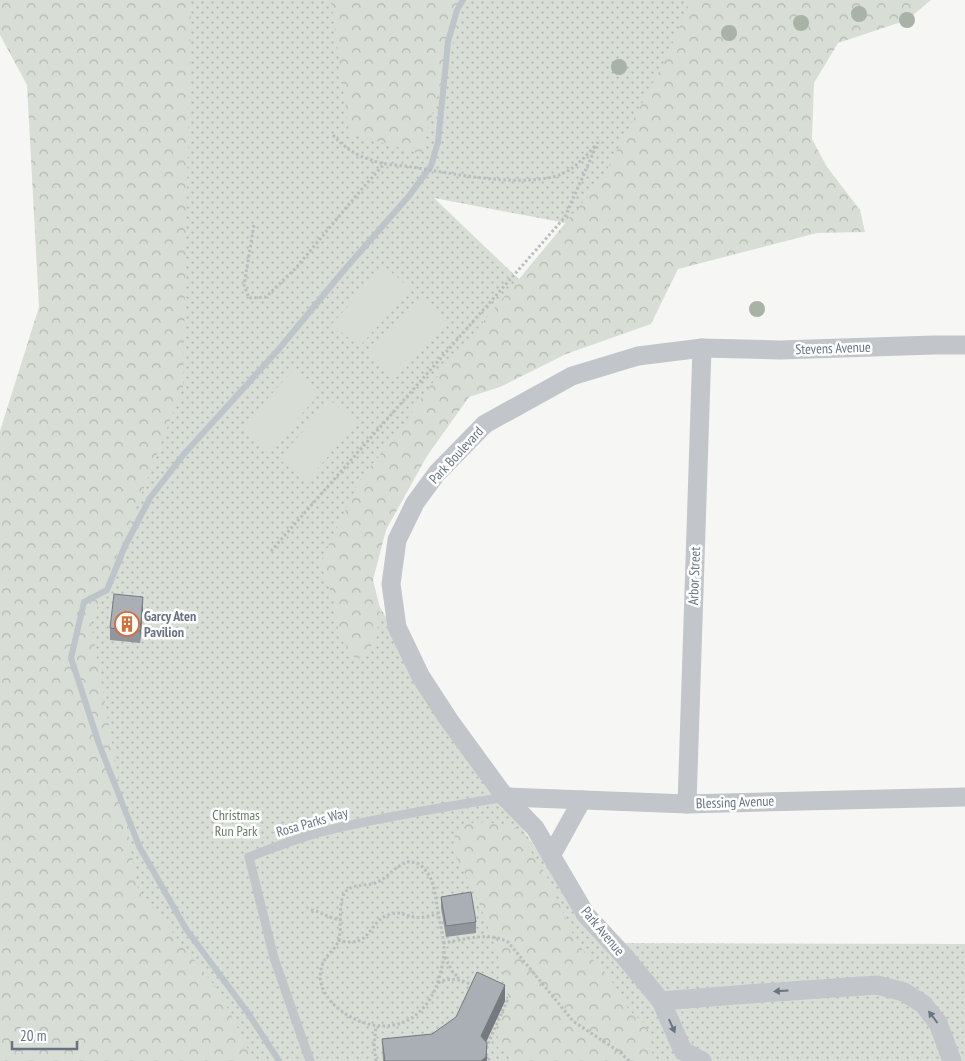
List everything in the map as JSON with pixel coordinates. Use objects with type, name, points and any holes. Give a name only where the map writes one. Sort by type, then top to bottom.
[{"type":"street","name":"Stevens Avenue","points":[[702,348],[780,350],[934,344],[965,345]]},
{"type":"street","name":"Park Boulevard","points":[[505,797],[449,720],[421,677],[397,627],[391,584],[397,540],[415,503],[437,473],[485,424],[572,376],[638,356],[702,348]]},
{"type":"street","name":"Arbor Street","points":[[687,804],[702,348]]},
{"type":"street","name":"Blessing Avenue","points":[[505,797],[687,804],[965,797]]},
{"type":"street","name":"Park Avenue","points":[[505,797],[535,828],[586,915],[624,956],[661,1001],[683,1050],[702,1061]]},
{"type":"street","points":[[551,856],[582,800]]},
{"type":"street","points":[[661,1001],[877,985],[904,992],[923,1004],[938,1023],[952,1061]]},
{"type":"lane","name":"Rosa Parks Way","points":[[310,1061],[274,958],[250,857],[327,830],[505,797]]},
{"type":"path","points":[[271,551],[564,216],[598,142],[573,169],[554,176],[529,179],[492,179],[373,161],[342,146],[333,135]]},
{"type":"path","points":[[254,224],[244,285],[249,298],[266,296],[295,269],[385,163]]},
{"type":"path","points":[[444,953],[437,983],[428,1002],[413,1017],[395,1026],[376,1026],[364,1023],[347,1014],[331,1002],[322,987],[321,969],[326,957],[338,940],[342,900],[348,890],[359,885],[376,883],[401,865],[412,862],[418,863],[427,871],[433,884],[445,959],[452,971],[462,980],[476,987]]},
{"type":"path","points":[[311,910],[320,912],[330,918],[341,920]]},
{"type":"path","points":[[338,940],[351,942],[362,939],[368,936],[380,920],[391,914],[403,913],[416,918],[438,914]]},
{"type":"path","points":[[443,943],[487,936],[495,936],[508,942],[573,1021],[621,1053],[629,1061]]},
{"type":"path","points":[[437,983],[452,979],[462,980]]},
{"type":"path","points":[[489,1061],[484,1052],[507,1001],[499,997]]},
{"type":"path","points":[[376,1026],[374,1046],[376,1061]]},
{"type":"green space","points":[[0,0],[191,0],[183,387],[91,624],[138,889],[219,991],[254,1061],[0,1061],[0,431],[39,307],[27,85],[0,35]]},
{"type":"green space","name":"Christmas Run Park","points":[[72,0],[728,0],[581,226],[434,198],[525,285],[354,563],[421,677],[600,943],[965,944],[965,1061],[0,1061],[0,564],[82,516]]},
{"type":"green space","points":[[331,0],[465,0],[421,154],[349,133]]},
{"type":"green space","points":[[691,0],[931,0],[907,20],[838,43],[814,83],[812,139],[827,167],[860,210],[865,232],[817,233],[678,269],[651,324],[566,354],[500,387],[469,397],[427,456],[386,530],[373,580],[380,608],[376,641],[357,661],[339,636],[334,600],[320,563],[361,478],[399,431],[430,386],[602,179],[667,56]]},
{"type":"green space","points":[[384,266],[411,289],[359,347],[332,324]]},
{"type":"green space","points":[[420,298],[447,321],[395,379],[368,356]]},
{"type":"green space","points":[[294,369],[321,392],[269,451],[242,427]]},
{"type":"green space","points":[[330,400],[357,423],[306,482],[279,459]]},
{"type":"green space","points":[[488,822],[516,828],[546,875],[578,945],[608,975],[629,1010],[646,1025],[651,1040],[653,1061],[520,1061],[496,1046],[502,1018],[509,1001],[497,951],[475,892],[457,859],[454,833],[469,823]]},
{"type":"building","name":"Garcy Aten Pavilion","points":[[114,594],[143,597],[140,631],[110,628]]},
{"type":"building","points":[[471,892],[476,922],[446,926],[441,897]]},
{"type":"building","points":[[477,972],[505,985],[481,1036],[487,1043],[486,1057],[481,1061],[385,1061],[382,1039],[432,1034],[456,1017]]},
{"type":"waterway","points":[[279,1061],[248,1013],[186,929],[139,846],[99,744],[71,658],[84,602],[107,590],[125,546],[150,498],[184,454],[279,349],[345,269],[409,196],[431,166],[438,142],[448,42],[457,10],[463,0]]},
{"type":"place","name":"Garcy Aten Pavilion","points":[[127,624]]}]
